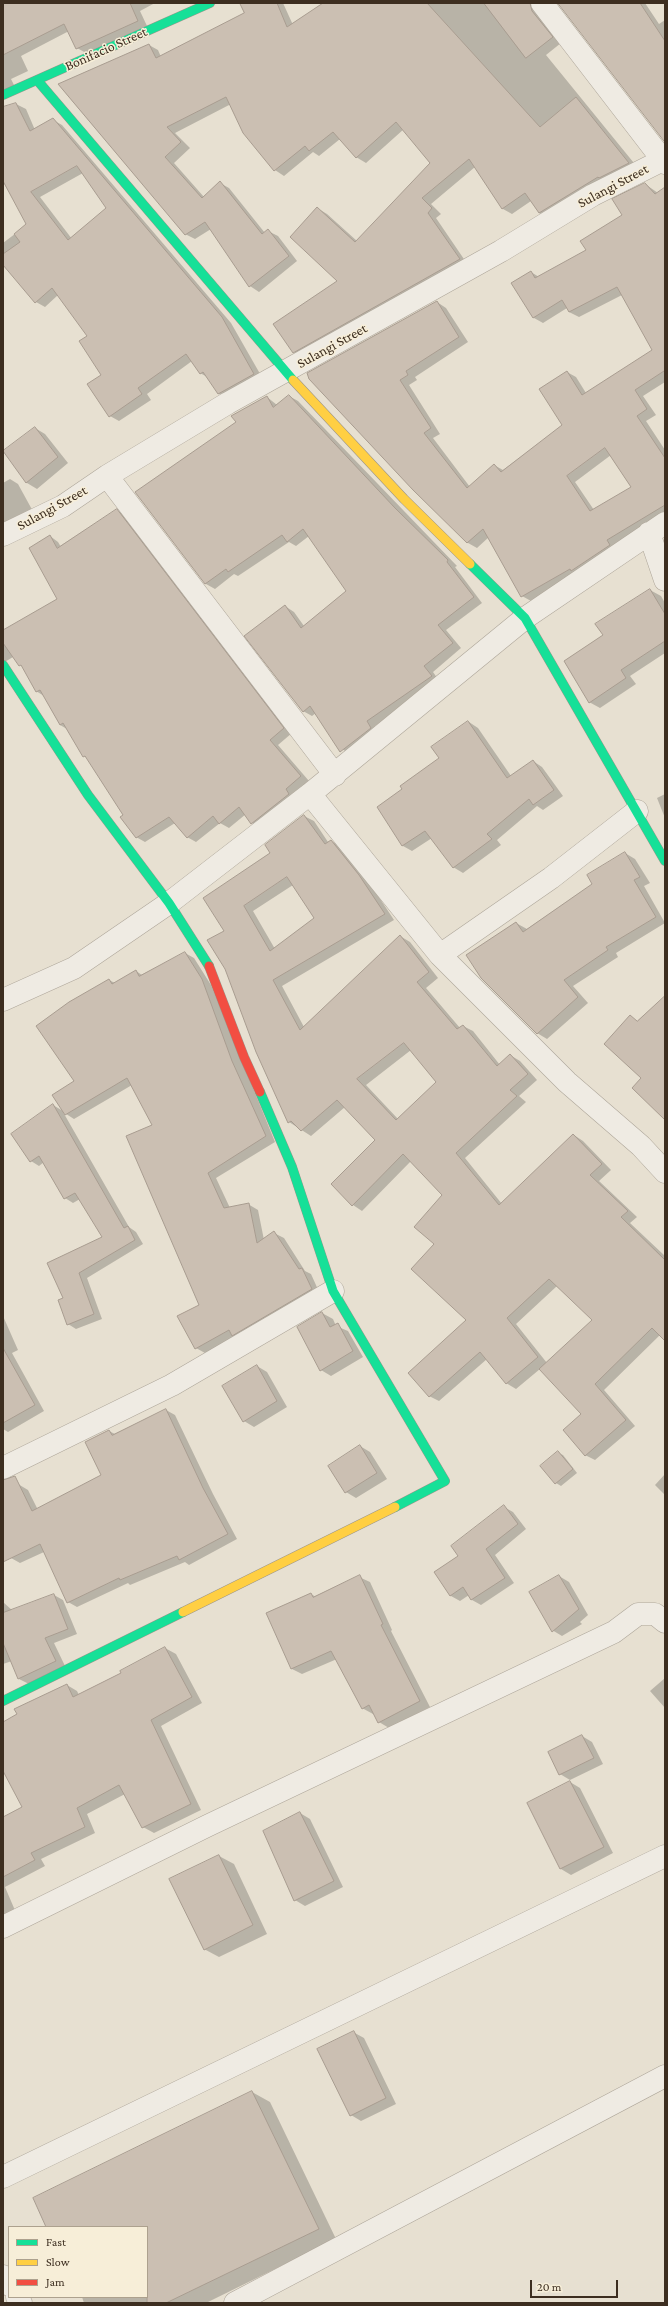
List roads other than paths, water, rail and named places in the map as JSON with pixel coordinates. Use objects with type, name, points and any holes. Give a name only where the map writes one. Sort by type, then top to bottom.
[{"type":"street","name":"Bonifacio Street","points":[[3,94],[210,3]]},
{"type":"street","points":[[542,3],[664,162]]},
{"type":"street","points":[[37,80],[285,372],[404,499],[525,618],[665,861]]},
{"type":"street","name":"Sulangi Street","points":[[3,535],[63,506],[107,476],[285,372],[501,251],[593,195],[664,162]]},
{"type":"street","points":[[107,476],[335,775]]},
{"type":"street","points":[[3,1000],[74,968],[169,903],[335,775],[525,618],[657,528],[665,580]]},
{"type":"street","points":[[3,665],[88,795],[169,903],[213,973],[244,1057],[274,1119],[292,1167],[332,1290],[445,1481],[355,1528],[3,1701]]},
{"type":"street","points":[[310,794],[440,955],[567,1082],[641,1146],[665,1172]]},
{"type":"street","points":[[440,955],[551,878],[637,811]]},
{"type":"street","points":[[3,1468],[172,1385],[332,1290]]},
{"type":"street","points":[[3,1927],[207,1826],[614,1632],[638,1614],[654,1614],[665,1622]]},
{"type":"street","points":[[3,2177],[665,1856]]},
{"type":"street","points":[[235,2303],[665,2076]]}]
